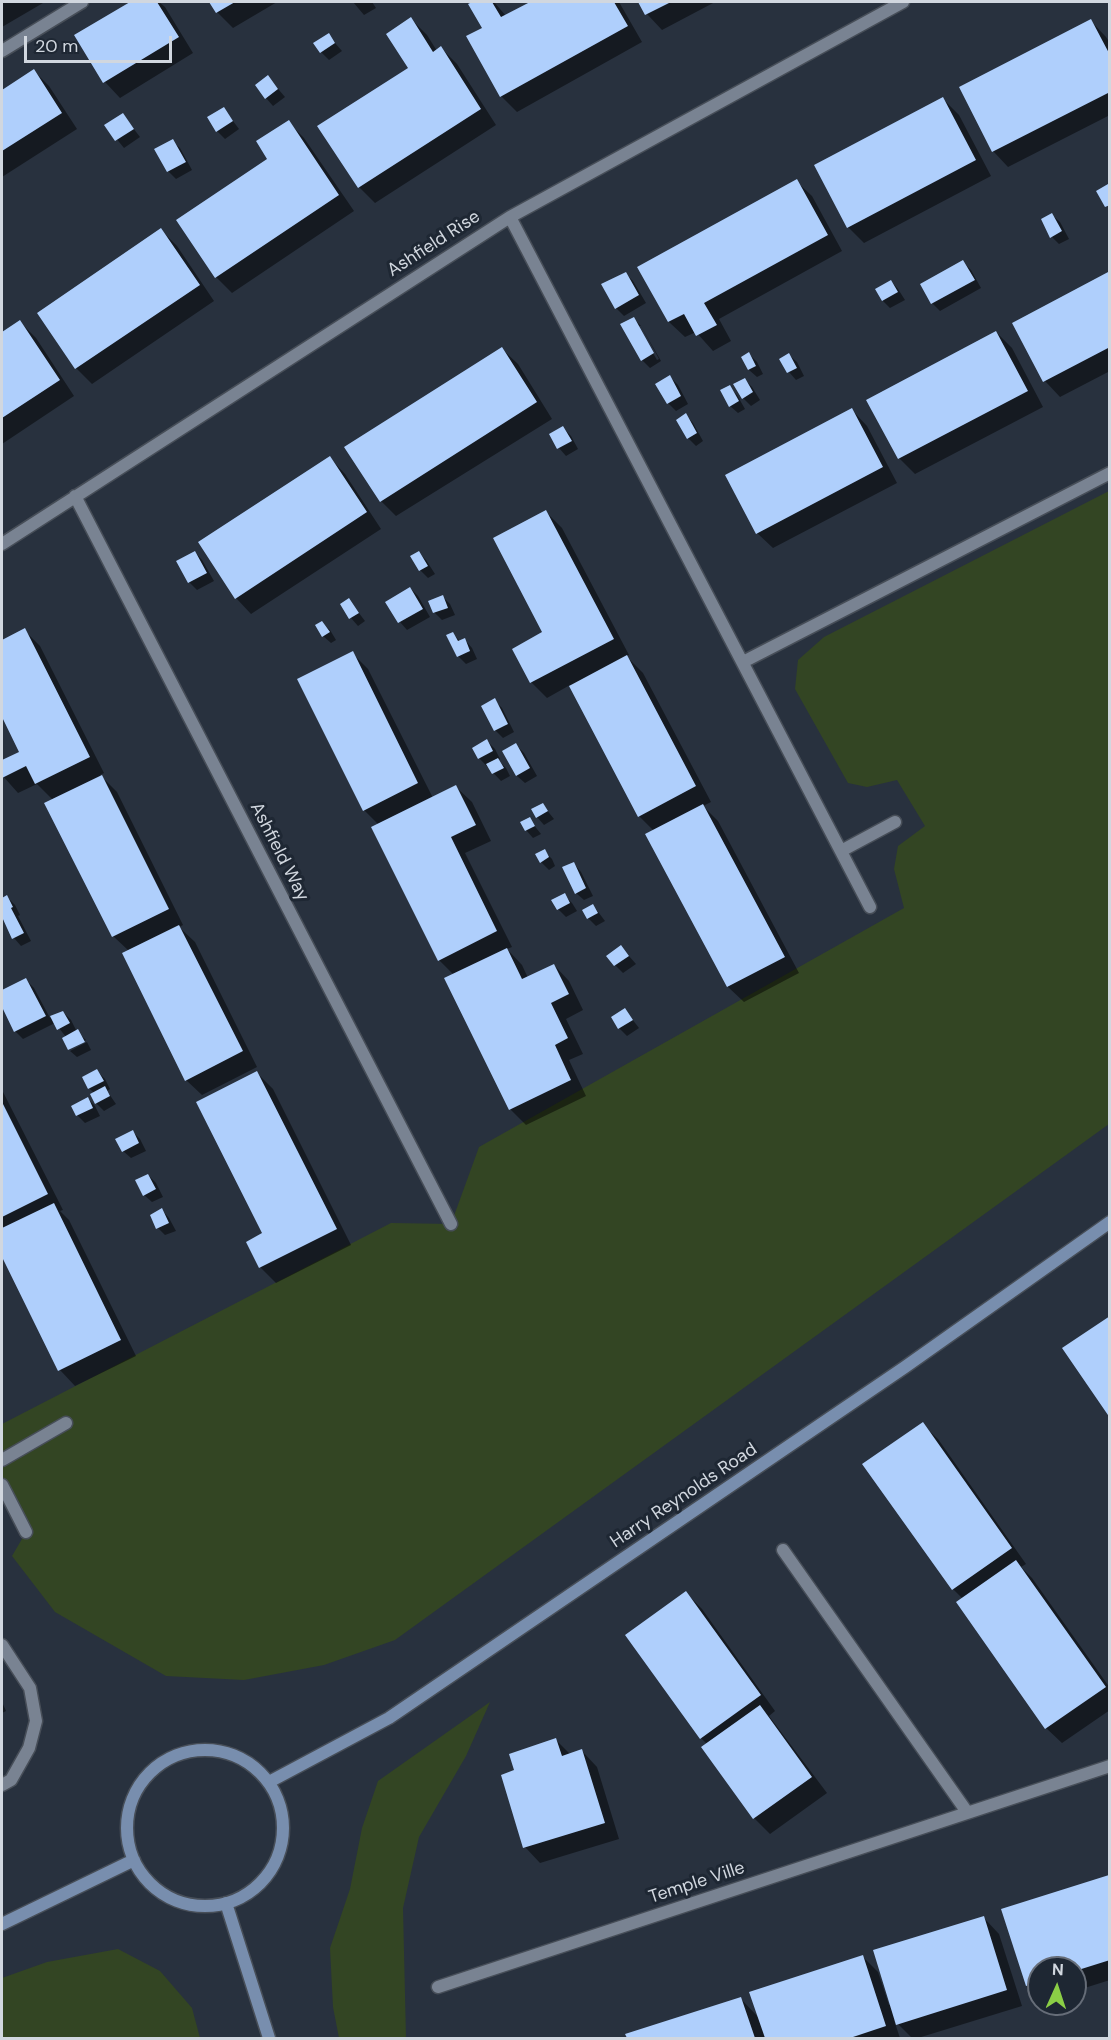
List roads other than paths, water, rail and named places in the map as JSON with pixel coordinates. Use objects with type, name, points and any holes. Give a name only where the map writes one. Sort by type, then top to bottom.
[{"type":"street","points":[[2,51],[82,2]]},
{"type":"street","name":"Ashfield Rise","points":[[2,544],[510,217],[903,2]]},
{"type":"street","points":[[510,217],[870,907]]},
{"type":"street","points":[[743,662],[1110,473]]},
{"type":"street","name":"Ashfield Way","points":[[75,496],[451,1224]]},
{"type":"street","points":[[841,851],[895,822]]},
{"type":"street","name":"Harry Reynolds Road","points":[[269,1782],[389,1718],[905,1367],[1110,1222]]},
{"type":"street","points":[[2,1460],[66,1423]]},
{"type":"street","points":[[2,1485],[26,1532]]},
{"type":"street","points":[[783,1550],[967,1812]]},
{"type":"street","points":[[2,1645],[30,1688],[36,1720],[29,1748],[11,1780],[2,1785]]},
{"type":"street","points":[[191,1750],[214,1750],[235,1756],[254,1767],[269,1782],[280,1805],[284,1829],[279,1854],[266,1876],[248,1893],[226,1903],[212,1905],[182,1902],[163,1895],[147,1880],[134,1860],[127,1837],[128,1814],[136,1791],[150,1772],[169,1758],[191,1750]]},
{"type":"street","name":"Temple Ville","points":[[438,1987],[1110,1766]]},
{"type":"street","points":[[2,1924],[134,1860]]},
{"type":"street","points":[[226,1903],[269,2038]]}]
